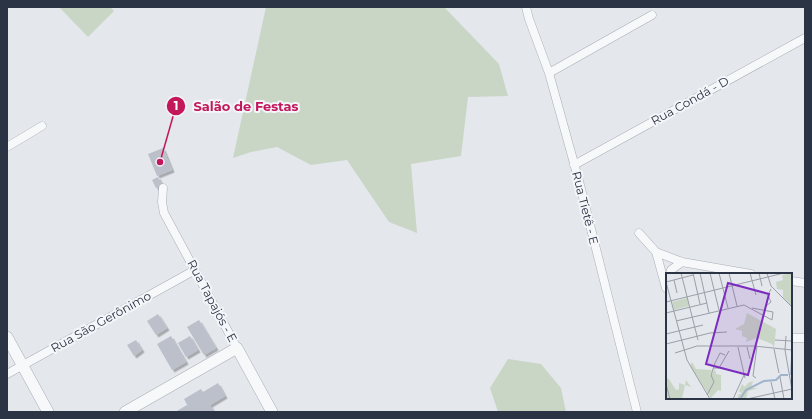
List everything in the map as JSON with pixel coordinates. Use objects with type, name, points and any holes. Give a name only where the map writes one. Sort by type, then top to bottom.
[{"type":"street","name":"Rua Tietê - E","points":[[526,7],[549,73],[637,412]]},
{"type":"street","points":[[549,73],[652,15]]},
{"type":"street","name":"Rua Condá - D","points":[[574,165],[805,38]]},
{"type":"street","points":[[7,147],[42,126]]},
{"type":"street","name":"Rua Tapajós - E","points":[[163,188],[162,202],[164,213],[272,412]]},
{"type":"street","points":[[639,233],[656,252],[666,286]]},
{"type":"street","points":[[656,252],[682,262],[745,273]]},
{"type":"street","points":[[670,273],[671,270],[682,262]]},
{"type":"street","name":"Rua São Gerônimo","points":[[7,374],[195,270]]},
{"type":"street","points":[[792,281],[805,284]]},
{"type":"street","points":[[7,337],[48,412]]},
{"type":"street","points":[[792,338],[805,338]]},
{"type":"street","points":[[125,412],[238,348]]},
{"type":"green space","points":[[59,7],[110,7],[114,11],[88,37]]},
{"type":"green space","points":[[266,7],[444,7],[499,64],[508,96],[468,97],[461,156],[411,164],[417,233],[389,222],[347,160],[311,165],[277,147],[251,152],[233,158]]},
{"type":"green space","points":[[508,359],[541,364],[561,388],[566,412],[498,412],[490,388]]},
{"type":"building","points":[[163,148],[172,170],[157,176],[148,154]]},
{"type":"building","points":[[158,177],[162,185],[156,188],[152,180]]},
{"type":"building","points":[[158,314],[167,328],[156,335],[147,321]]},
{"type":"building","points":[[199,320],[216,348],[204,355],[187,327]]},
{"type":"building","points":[[171,336],[186,362],[172,370],[157,344]]},
{"type":"building","points":[[190,336],[198,350],[186,357],[178,343]]},
{"type":"building","points":[[136,340],[142,350],[134,356],[127,345]]},
{"type":"building","points":[[218,383],[225,396],[210,405],[214,412],[191,412],[184,399],[201,389],[203,392]]},
{"type":"building","points":[[187,405],[191,412],[175,412]]},
{"type":"place","name":"Salão de Festas","points":[[160,162]]}]
